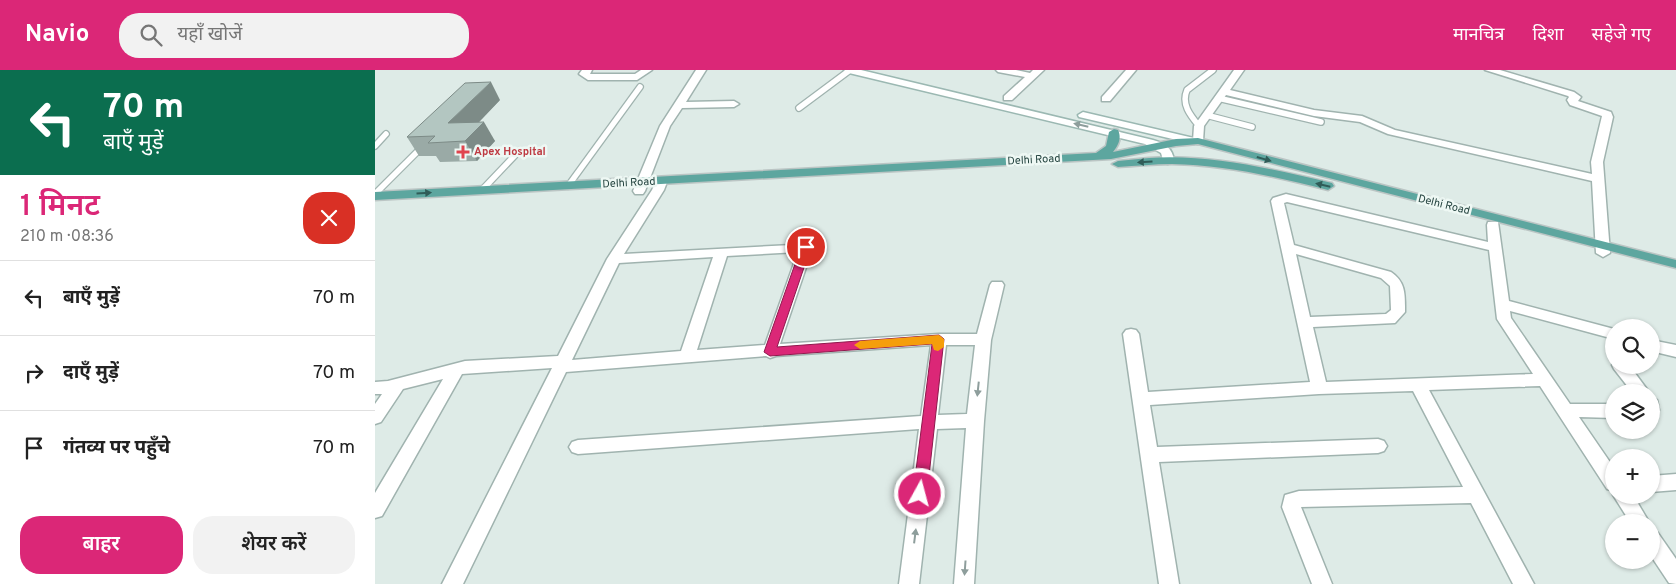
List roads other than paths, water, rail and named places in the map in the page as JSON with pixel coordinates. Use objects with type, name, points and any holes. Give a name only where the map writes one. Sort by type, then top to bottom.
[{"type":"main road","points":[[1100,156],[1111,148],[1115,139],[1114,132]]},
{"type":"main road","name":"Delhi Road","points":[[659,186],[1100,156],[1133,153],[1161,146],[1196,141],[1602,249],[1676,264]]},
{"type":"main road","points":[[1240,167],[1244,153]]},
{"type":"main road","points":[[375,205],[640,187],[1168,161],[1240,167],[1321,184],[1602,249],[1676,272]]},
{"type":"main road","name":"Delhi Road","points":[[375,195],[568,186],[640,187]]},
{"type":"street","points":[[587,70],[585,76],[618,77],[637,77],[643,75],[647,70]]},
{"type":"street","points":[[640,187],[665,126],[701,70]]},
{"type":"street","points":[[849,70],[1114,132],[1161,146],[1169,156],[1168,161]]},
{"type":"street","points":[[876,70],[1196,141],[1199,126],[1239,70]]},
{"type":"street","points":[[1001,70],[1035,73]]},
{"type":"street","points":[[1106,98],[1131,70]]},
{"type":"street","points":[[1490,70],[1571,94],[1576,97],[1572,100],[1574,103],[1607,114],[1608,117],[1597,162],[1602,249]]},
{"type":"street","points":[[1008,98],[1035,73]]},
{"type":"street","points":[[1220,95],[1314,113],[1362,119],[1400,134],[1598,179]]},
{"type":"street","points":[[678,105],[735,104]]},
{"type":"street","points":[[452,584],[614,259],[659,186]]},
{"type":"street","points":[[1319,388],[1277,201],[1286,198],[1496,248]]},
{"type":"street","points":[[1493,225],[1505,318],[1605,470]]},
{"type":"street","points":[[614,259],[806,247],[770,352]]},
{"type":"street","points":[[1288,248],[1385,275],[1393,279],[1397,284],[1398,312],[1389,319],[1304,322]]},
{"type":"street","points":[[687,356],[721,253]]},
{"type":"street","points":[[964,584],[975,421],[983,340],[997,285]]},
{"type":"street","points":[[1503,304],[1605,332]]},
{"type":"street","points":[[1131,334],[1169,584]]},
{"type":"street","points":[[909,584],[939,339]]},
{"type":"street","points":[[375,388],[397,385],[473,366],[560,364],[770,352],[939,339],[983,340]]},
{"type":"street","points":[[1660,348],[1676,352]]},
{"type":"street","points":[[375,510],[457,369]]},
{"type":"street","points":[[1626,374],[1634,384]]},
{"type":"street","points":[[1141,399],[1319,388],[1545,380]]},
{"type":"street","points":[[375,417],[397,385]]},
{"type":"street","points":[[1418,385],[1524,584]]},
{"type":"street","points":[[1565,410],[1605,411]]},
{"type":"street","points":[[578,447],[929,422],[975,421]]},
{"type":"street","points":[[1149,455],[1378,446]]},
{"type":"street","points":[[1660,483],[1676,482]]},
{"type":"street","points":[[1322,584],[1291,507],[1292,501],[1299,498],[1477,495]]},
{"type":"street","points":[[1660,550],[1673,566]]},
{"type":"lane","points":[[799,108],[849,70]]},
{"type":"lane","points":[[1199,126],[1187,111],[1184,95],[1187,90],[1213,70]]},
{"type":"lane","points":[[568,186],[640,87]]},
{"type":"lane","points":[[1220,95],[1321,122]]},
{"type":"lane","points":[[1206,115],[1252,126]]},
{"type":"lane","points":[[375,146],[386,134]]},
{"type":"lane","points":[[375,195],[431,139]]},
{"type":"lane","points":[[482,190],[519,151]]},
{"type":"place","name":"Apex Hospital","points":[[463,152]]}]
